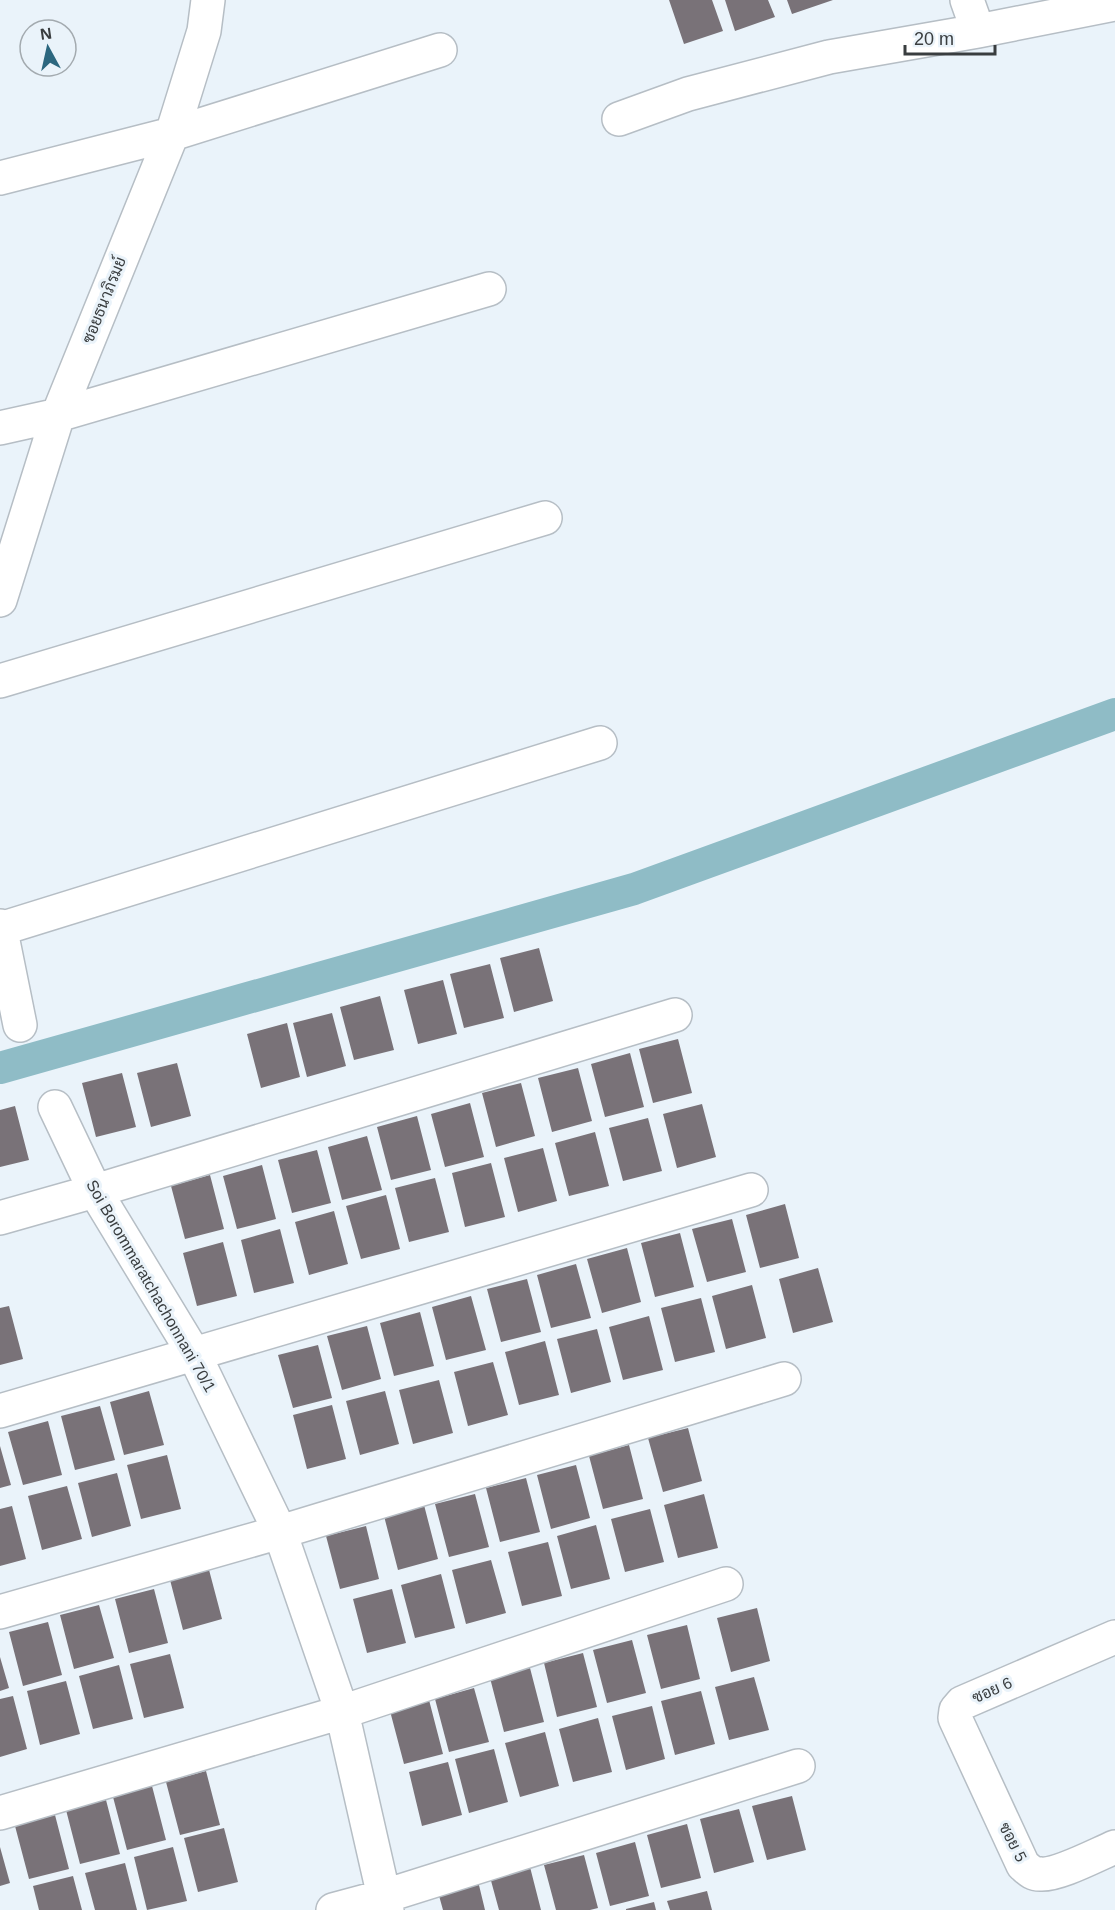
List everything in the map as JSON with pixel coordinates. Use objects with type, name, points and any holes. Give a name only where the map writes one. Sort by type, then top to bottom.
[{"type":"street","name":"ซอยธนาภิรมย์","points":[[0,600],[58,415],[172,134],[204,31],[208,0]]},
{"type":"street","points":[[966,0],[978,31]]},
{"type":"street","points":[[619,119],[688,94],[829,57],[1115,4]]},
{"type":"street","points":[[0,178],[172,134],[440,50]]},
{"type":"street","points":[[0,428],[58,415],[489,289]]},
{"type":"street","points":[[0,681],[545,518]]},
{"type":"street","points":[[20,1025],[0,928],[600,743]]},
{"type":"street","points":[[0,1218],[675,1015]]},
{"type":"street","name":"Soi Borommaratchachonnani 70/1","points":[[55,1107],[95,1191],[194,1354],[280,1532],[342,1712],[386,1903]]},
{"type":"street","points":[[0,1411],[751,1190]]},
{"type":"street","points":[[0,1612],[280,1532],[783,1379]]},
{"type":"street","points":[[0,1813],[342,1712],[726,1584]]},
{"type":"street","name":"ซอย 6","points":[[990,1794],[957,1723],[956,1710],[962,1703],[977,1696],[1115,1637]]},
{"type":"street","points":[[333,1910],[386,1903],[798,1766]]},
{"type":"street","name":"ซอย 5","points":[[990,1794],[1023,1865],[1032,1873],[1042,1875],[1055,1873],[1115,1847]]},
{"type":"building","points":[[669,0],[712,0],[723,31],[684,44]]},
{"type":"building","points":[[725,0],[768,0],[775,17],[735,31]]},
{"type":"building","points":[[787,0],[833,0],[792,14]]},
{"type":"building","points":[[539,948],[553,1001],[514,1012],[500,958]]},
{"type":"building","points":[[490,964],[504,1018],[464,1028],[450,974]]},
{"type":"building","points":[[443,980],[457,1034],[418,1044],[404,990]]},
{"type":"building","points":[[380,996],[394,1050],[354,1060],[340,1007]]},
{"type":"building","points":[[332,1013],[346,1066],[307,1077],[293,1023]]},
{"type":"building","points":[[287,1023],[300,1077],[261,1088],[247,1034]]},
{"type":"building","points":[[678,1039],[692,1093],[653,1103],[639,1049]]},
{"type":"building","points":[[630,1053],[644,1107],[605,1117],[591,1064]]},
{"type":"building","points":[[177,1063],[191,1116],[151,1127],[137,1073]]},
{"type":"building","points":[[578,1068],[592,1121],[552,1132],[538,1078]]},
{"type":"building","points":[[122,1073],[136,1127],[96,1137],[82,1083]]},
{"type":"building","points":[[521,1083],[535,1136],[496,1147],[482,1093]]},
{"type":"building","points":[[470,1103],[484,1157],[445,1167],[431,1114]]},
{"type":"building","points":[[702,1104],[716,1157],[677,1168],[663,1114]]},
{"type":"building","points":[[15,1106],[29,1160],[0,1167],[0,1110]]},
{"type":"building","points":[[417,1116],[431,1170],[391,1180],[377,1127]]},
{"type":"building","points":[[648,1118],[662,1171],[623,1181],[609,1128]]},
{"type":"building","points":[[595,1132],[609,1186],[569,1196],[555,1143]]},
{"type":"building","points":[[367,1136],[382,1190],[342,1200],[328,1147]]},
{"type":"building","points":[[543,1148],[557,1201],[518,1212],[504,1158]]},
{"type":"building","points":[[317,1150],[331,1203],[292,1213],[278,1160]]},
{"type":"building","points":[[491,1163],[505,1217],[465,1227],[452,1173]]},
{"type":"building","points":[[262,1165],[276,1219],[237,1229],[223,1176]]},
{"type":"building","points":[[210,1175],[224,1229],[185,1239],[171,1186]]},
{"type":"building","points":[[435,1178],[449,1232],[409,1242],[395,1188]]},
{"type":"building","points":[[386,1195],[400,1249],[361,1259],[346,1206]]},
{"type":"building","points":[[785,1204],[799,1258],[760,1268],[746,1215]]},
{"type":"building","points":[[334,1211],[348,1264],[309,1275],[295,1222]]},
{"type":"building","points":[[732,1219],[746,1272],[707,1282],[692,1229]]},
{"type":"building","points":[[280,1229],[294,1283],[254,1293],[241,1240]]},
{"type":"building","points":[[680,1233],[694,1287],[655,1297],[641,1243]]},
{"type":"building","points":[[223,1242],[237,1296],[197,1306],[183,1253]]},
{"type":"building","points":[[627,1248],[641,1302],[602,1313],[587,1259]]},
{"type":"building","points":[[576,1264],[591,1318],[551,1328],[537,1275]]},
{"type":"building","points":[[818,1268],[833,1322],[793,1333],[779,1279]]},
{"type":"building","points":[[527,1279],[541,1332],[501,1342],[487,1289]]},
{"type":"building","points":[[752,1285],[766,1338],[726,1349],[712,1296]]},
{"type":"building","points":[[471,1296],[486,1350],[446,1360],[432,1307]]},
{"type":"building","points":[[701,1298],[715,1352],[675,1362],[661,1308]]},
{"type":"building","points":[[9,1306],[23,1359],[0,1365],[0,1308]]},
{"type":"building","points":[[420,1312],[434,1366],[394,1376],[380,1323]]},
{"type":"building","points":[[649,1316],[663,1370],[623,1380],[609,1327]]},
{"type":"building","points":[[367,1326],[381,1379],[342,1390],[327,1336]]},
{"type":"building","points":[[597,1329],[611,1382],[571,1393],[557,1339]]},
{"type":"building","points":[[545,1341],[559,1395],[519,1405],[505,1352]]},
{"type":"building","points":[[318,1345],[332,1398],[293,1408],[278,1355]]},
{"type":"building","points":[[493,1362],[508,1415],[468,1426],[454,1372]]},
{"type":"building","points":[[439,1380],[453,1433],[413,1444],[399,1390]]},
{"type":"building","points":[[149,1391],[164,1445],[124,1455],[110,1402]]},
{"type":"building","points":[[385,1391],[399,1444],[360,1455],[346,1401]]},
{"type":"building","points":[[332,1405],[346,1459],[307,1469],[293,1415]]},
{"type":"building","points":[[100,1406],[115,1460],[75,1470],[61,1416]]},
{"type":"building","points":[[48,1421],[62,1475],[23,1485],[8,1432]]},
{"type":"building","points":[[688,1428],[702,1481],[663,1492],[648,1438]]},
{"type":"building","points":[[629,1445],[643,1499],[603,1509],[589,1456]]},
{"type":"building","points":[[0,1446],[11,1485],[0,1488]]},
{"type":"building","points":[[167,1455],[181,1509],[141,1519],[127,1465]]},
{"type":"building","points":[[576,1465],[590,1518],[551,1529],[537,1475]]},
{"type":"building","points":[[117,1473],[131,1526],[92,1537],[78,1483]]},
{"type":"building","points":[[526,1478],[540,1532],[500,1542],[486,1488]]},
{"type":"building","points":[[67,1486],[82,1539],[42,1550],[28,1496]]},
{"type":"building","points":[[475,1494],[489,1547],[449,1557],[435,1504]]},
{"type":"building","points":[[704,1494],[718,1548],[678,1558],[664,1505]]},
{"type":"building","points":[[424,1505],[438,1559],[398,1570],[384,1516]]},
{"type":"building","points":[[12,1506],[26,1559],[0,1566],[0,1509]]},
{"type":"building","points":[[650,1509],[664,1562],[625,1572],[611,1519]]},
{"type":"building","points":[[596,1525],[610,1579],[571,1589],[557,1536]]},
{"type":"building","points":[[366,1526],[379,1579],[340,1589],[326,1536]]},
{"type":"building","points":[[548,1542],[562,1596],[522,1606],[508,1552]]},
{"type":"building","points":[[491,1560],[506,1613],[466,1624],[452,1570]]},
{"type":"building","points":[[208,1566],[222,1619],[183,1630],[169,1576]]},
{"type":"building","points":[[441,1574],[455,1628],[415,1638],[401,1585]]},
{"type":"building","points":[[154,1589],[168,1643],[129,1653],[115,1599]]},
{"type":"building","points":[[392,1589],[406,1643],[367,1653],[353,1599]]},
{"type":"building","points":[[99,1605],[114,1658],[74,1669],[60,1615]]},
{"type":"building","points":[[757,1608],[770,1661],[731,1672],[717,1618]]},
{"type":"building","points":[[48,1622],[62,1675],[23,1686],[9,1632]]},
{"type":"building","points":[[687,1625],[700,1679],[661,1689],[647,1635]]},
{"type":"building","points":[[632,1640],[646,1693],[607,1703],[593,1650]]},
{"type":"building","points":[[583,1653],[597,1707],[557,1717],[544,1663]]},
{"type":"building","points":[[170,1654],[184,1708],[144,1718],[130,1664]]},
{"type":"building","points":[[0,1657],[9,1688],[0,1691]]},
{"type":"building","points":[[119,1665],[133,1719],[93,1729],[79,1676]]},
{"type":"building","points":[[530,1668],[544,1722],[504,1732],[490,1678]]},
{"type":"building","points":[[754,1677],[769,1730],[729,1740],[715,1687]]},
{"type":"building","points":[[66,1681],[80,1734],[40,1745],[27,1691]]},
{"type":"building","points":[[474,1688],[489,1742],[449,1752],[435,1699]]},
{"type":"building","points":[[701,1691],[715,1744],[675,1755],[661,1701]]},
{"type":"building","points":[[13,1696],[27,1749],[0,1757],[0,1699]]},
{"type":"building","points":[[429,1700],[443,1754],[404,1764],[390,1711]]},
{"type":"building","points":[[652,1706],[665,1759],[626,1770],[612,1716]]},
{"type":"building","points":[[598,1718],[612,1772],[573,1782],[559,1729]]},
{"type":"building","points":[[545,1732],[559,1786],[520,1797],[505,1743]]},
{"type":"building","points":[[494,1749],[508,1802],[469,1813],[455,1759]]},
{"type":"building","points":[[448,1762],[462,1815],[422,1826],[409,1772]]},
{"type":"building","points":[[206,1771],[220,1825],[180,1835],[166,1782]]},
{"type":"building","points":[[152,1786],[166,1840],[127,1850],[113,1797]]},
{"type":"building","points":[[792,1796],[806,1850],[767,1860],[752,1806]]},
{"type":"building","points":[[106,1800],[120,1854],[80,1864],[66,1810]]},
{"type":"building","points":[[739,1809],[754,1862],[714,1873],[700,1819]]},
{"type":"building","points":[[55,1815],[69,1869],[29,1879],[15,1826]]},
{"type":"building","points":[[687,1824],[701,1878],[661,1888],[647,1835]]},
{"type":"building","points":[[224,1828],[238,1882],[198,1892],[184,1838]]},
{"type":"building","points":[[635,1842],[649,1896],[610,1906],[596,1853]]},
{"type":"building","points":[[0,1847],[10,1883],[0,1886]]},
{"type":"building","points":[[173,1847],[187,1901],[147,1910],[134,1857]]},
{"type":"building","points":[[584,1855],[598,1908],[556,1910],[544,1865]]},
{"type":"building","points":[[125,1863],[137,1910],[95,1910],[85,1873]]},
{"type":"building","points":[[530,1867],[541,1910],[499,1910],[490,1877]]},
{"type":"building","points":[[73,1876],[82,1910],[39,1910],[33,1886]]},
{"type":"building","points":[[478,1881],[485,1910],[443,1910],[438,1892]]},
{"type":"building","points":[[707,1891],[712,1910],[670,1910],[667,1901]]},
{"type":"building","points":[[654,1902],[656,1910],[626,1910],[626,1909]]},
{"type":"waterway","points":[[0,1068],[634,889],[1115,714]]}]
